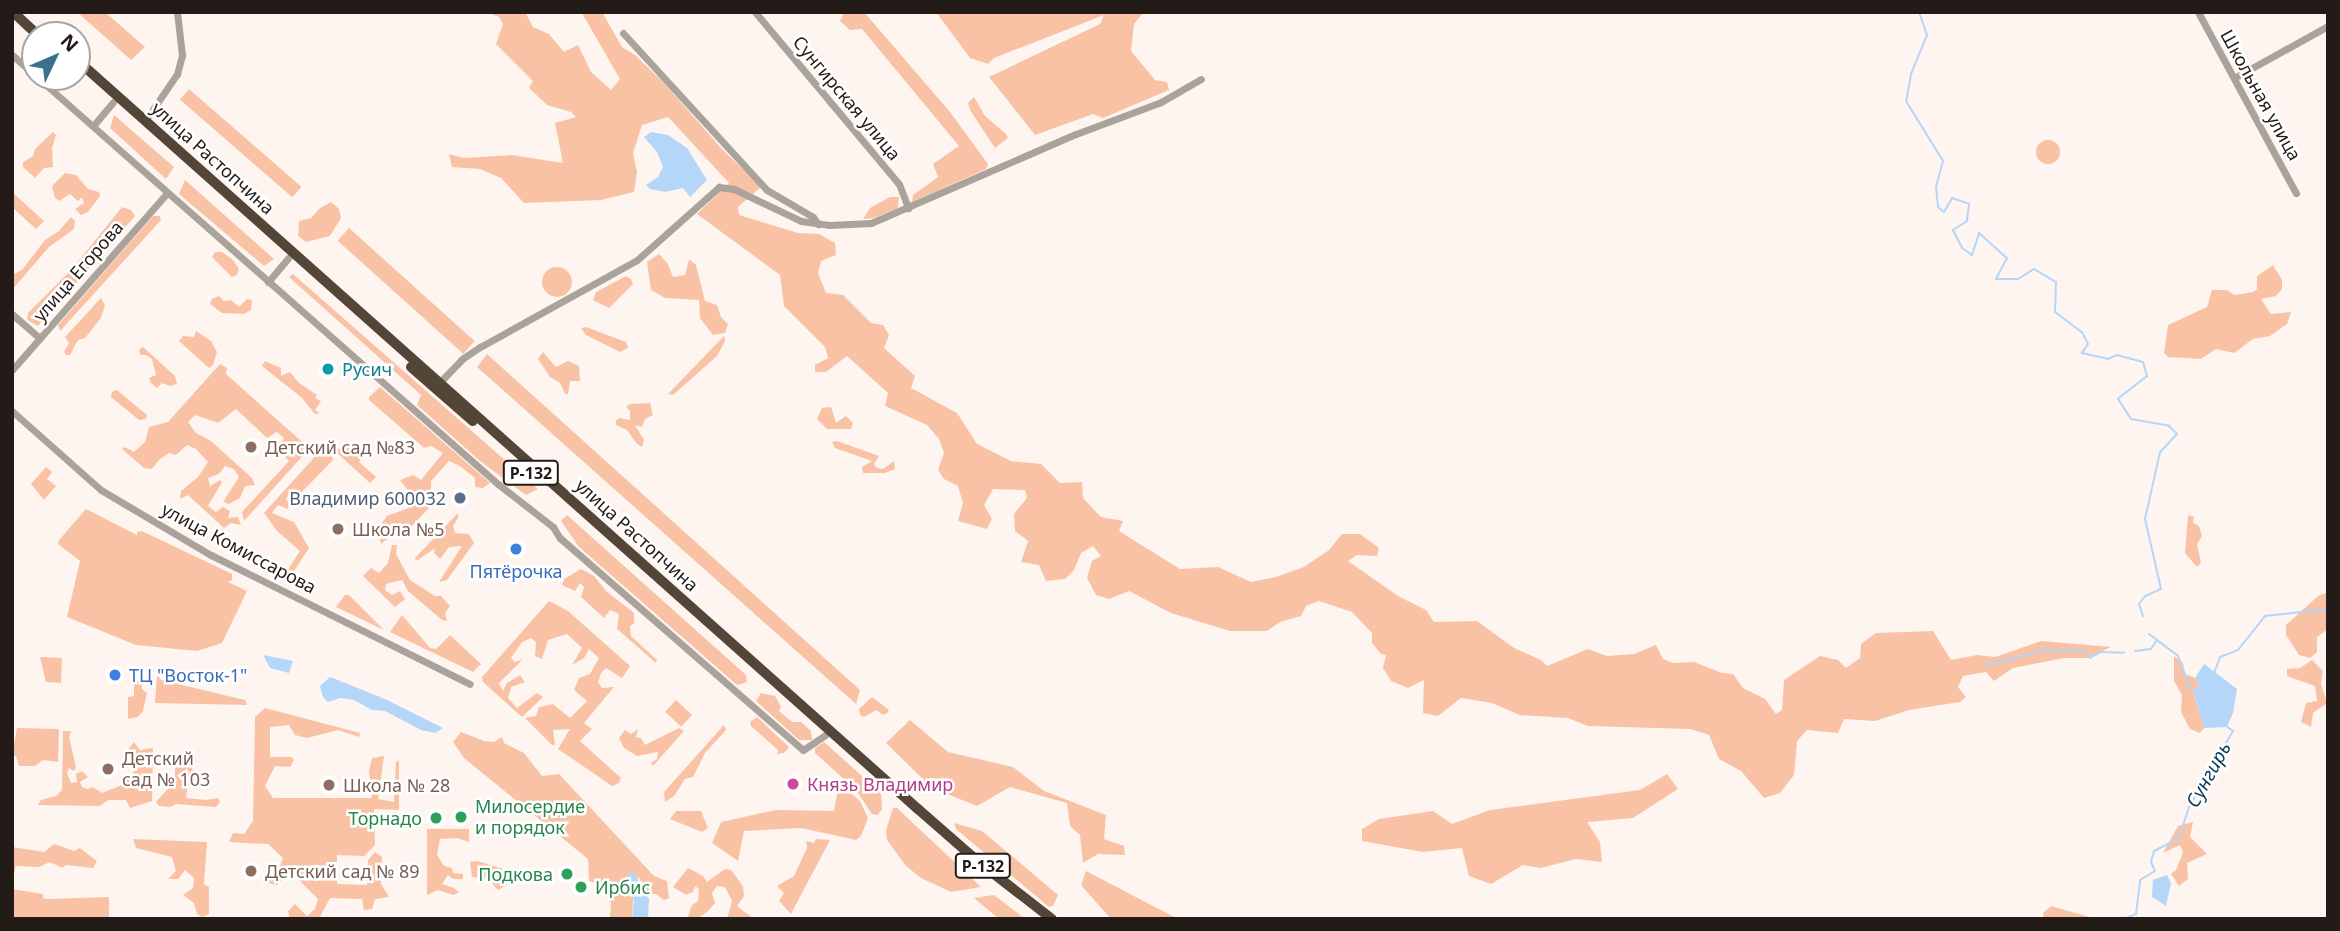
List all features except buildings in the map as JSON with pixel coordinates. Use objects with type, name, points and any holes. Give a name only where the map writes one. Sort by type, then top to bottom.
[{"type":"highway","name":"улица Растопчина","points":[[91,73],[939,827],[1052,919]]},
{"type":"highway","name":"улица Растопчина","points":[[91,82],[975,869],[1040,919]]},
{"type":"street","points":[[145,121],[177,74],[182,55],[177,12]]},
{"type":"street","name":"Сунгирская улица","points":[[755,12],[899,184],[908,208]]},
{"type":"street","name":"Школьная улица","points":[[2198,12],[2296,193]]},
{"type":"street","points":[[2234,79],[2328,26]]},
{"type":"street","points":[[623,33],[767,190],[813,217],[818,224]]},
{"type":"street","points":[[440,382],[462,359],[480,347],[637,260],[719,187],[734,188],[777,211],[818,224],[871,223],[1076,134],[1161,102],[1201,79]]},
{"type":"street","points":[[53,91],[498,484],[553,527],[560,538],[803,750],[825,735]]},
{"type":"street","points":[[93,126],[113,102]]},
{"type":"street","name":"улица Егорова","points":[[12,370],[167,193]]},
{"type":"street","points":[[268,282],[288,258]]},
{"type":"street","points":[[12,314],[40,338]]},
{"type":"street","name":"улица Комиссарова","points":[[12,411],[101,490],[211,555],[470,684]]},
{"type":"shaded area","points":[[77,12],[105,12],[145,47],[131,60],[91,24],[91,21]]},
{"type":"shaded area","points":[[486,12],[525,12],[533,27],[549,34],[564,52],[578,45],[591,72],[611,90],[620,79],[583,15],[584,12],[602,12],[622,47],[635,55],[664,83],[721,148],[761,187],[738,207],[739,215],[798,233],[819,234],[835,243],[836,255],[821,261],[818,273],[826,293],[843,295],[871,323],[883,325],[889,335],[884,348],[915,376],[911,388],[957,413],[977,444],[1011,461],[1041,464],[1060,483],[1082,482],[1083,498],[1101,517],[1123,521],[1119,531],[1180,569],[1218,567],[1251,582],[1304,567],[1329,550],[1342,534],[1360,534],[1379,548],[1377,556],[1357,555],[1348,561],[1398,596],[1426,610],[1434,622],[1477,621],[1514,648],[1541,660],[1547,666],[1588,649],[1607,656],[1634,654],[1656,645],[1663,659],[1673,663],[1694,662],[1722,673],[1733,674],[1743,688],[1765,699],[1776,714],[1782,710],[1784,680],[1820,656],[1838,660],[1846,668],[1860,658],[1861,644],[1876,633],[1933,631],[1951,660],[1977,655],[1995,657],[2041,641],[2111,647],[2087,658],[2064,658],[2013,668],[1994,681],[1986,672],[1963,676],[1958,687],[1966,697],[1960,702],[1909,710],[1875,721],[1844,719],[1838,733],[1807,730],[1797,741],[1794,775],[1780,793],[1764,798],[1741,771],[1719,759],[1709,735],[1690,729],[1588,726],[1568,718],[1520,715],[1492,703],[1461,698],[1438,716],[1423,713],[1424,680],[1408,688],[1391,681],[1383,668],[1386,655],[1381,654],[1372,643],[1372,633],[1352,612],[1319,601],[1306,606],[1301,616],[1280,622],[1267,631],[1230,631],[1171,613],[1129,591],[1109,599],[1096,595],[1087,578],[1092,561],[1101,556],[1093,546],[1081,553],[1074,570],[1065,579],[1046,581],[1039,565],[1021,562],[1028,541],[1015,531],[1014,514],[1027,498],[1025,490],[993,489],[984,505],[992,519],[987,529],[958,521],[963,503],[958,486],[944,479],[938,470],[944,453],[939,439],[927,425],[885,406],[888,393],[847,356],[826,372],[815,372],[815,365],[828,358],[825,347],[784,306],[780,275],[697,214],[729,183],[668,117],[642,125],[633,153],[637,172],[634,192],[601,200],[524,203],[501,178],[480,169],[452,167],[449,154],[464,158],[512,155],[563,163],[555,123],[576,117],[571,112],[547,105],[529,88],[533,81],[496,44],[503,24],[499,17]]},
{"type":"shaded area","points":[[844,12],[864,12],[950,112],[988,164],[986,169],[912,202],[913,195],[938,177],[933,164],[959,146],[862,29],[850,30],[840,21]]},
{"type":"shaded area","points":[[936,12],[1144,12],[1134,24],[1131,51],[1155,80],[1167,82],[1169,90],[1103,118],[1093,114],[1035,135],[989,77],[1100,24],[1104,15],[994,58],[988,64],[970,58]]},
{"type":"shaded area","points":[[189,89],[301,187],[292,197],[180,100]]},
{"type":"shaded area","points":[[974,97],[985,116],[1008,138],[995,148],[970,110],[968,103]]},
{"type":"shaded area","points":[[114,115],[174,167],[166,179],[110,128]]},
{"type":"shaded area","points":[[53,132],[56,135],[52,148],[53,167],[44,168],[35,178],[23,167],[23,162],[33,156],[35,149]]},
{"type":"shaded area","points":[[2048,140],[2056,144],[2060,152],[2056,160],[2048,164],[2040,160],[2036,152],[2040,144]]},
{"type":"shaded area","points":[[65,173],[76,175],[88,189],[99,192],[100,196],[88,212],[81,215],[75,209],[84,203],[82,197],[78,201],[70,194],[59,201],[55,198],[52,186]]},
{"type":"shaded area","points":[[185,180],[274,259],[264,266],[179,194]]},
{"type":"shaded area","points":[[12,192],[44,221],[36,229],[12,207]]},
{"type":"shaded area","points":[[890,197],[899,197],[898,208],[874,218],[863,219],[870,208]]},
{"type":"shaded area","points":[[331,202],[339,209],[341,218],[330,236],[306,242],[298,236],[299,221],[311,218],[320,208]]},
{"type":"shaded area","points":[[122,207],[131,210],[135,216],[38,326],[27,320],[28,313],[73,268]]},
{"type":"shaded area","points":[[153,216],[160,216],[161,220],[60,331],[58,325]]},
{"type":"shaded area","points":[[71,217],[75,221],[74,229],[49,247],[12,290],[12,275],[22,270],[45,240],[59,231]]},
{"type":"shaded area","points":[[349,228],[475,341],[463,354],[338,241]]},
{"type":"shaded area","points":[[215,252],[222,252],[233,260],[239,269],[237,275],[232,277],[212,257]]},
{"type":"shaded area","points":[[659,254],[668,264],[673,277],[685,275],[689,259],[696,265],[705,301],[717,305],[721,317],[728,324],[725,333],[713,335],[700,318],[699,300],[665,298],[651,290],[647,262]]},
{"type":"shaded area","points":[[2273,265],[2282,280],[2282,289],[2276,296],[2261,299],[2271,314],[2291,312],[2287,324],[2270,336],[2253,339],[2234,353],[2216,349],[2201,359],[2168,357],[2164,353],[2168,325],[2207,307],[2212,290],[2226,290],[2235,295],[2253,292],[2257,289],[2257,276]]},
{"type":"shaded area","points":[[557,267],[568,271],[572,282],[568,293],[557,297],[546,293],[542,282],[546,271]]},
{"type":"shaded area","points":[[293,274],[538,489],[526,495],[480,461],[417,405],[421,395],[289,277]]},
{"type":"shaded area","points":[[626,276],[633,284],[609,308],[593,300],[596,292]]},
{"type":"shaded area","points":[[219,296],[224,301],[231,300],[239,307],[247,299],[252,300],[251,310],[244,314],[222,313],[210,304],[212,299]]},
{"type":"shaded area","points":[[101,298],[105,305],[101,318],[85,338],[78,340],[70,355],[66,355],[64,352],[69,343],[65,337]]},
{"type":"shaded area","points":[[586,327],[626,342],[628,348],[620,352],[586,335],[581,328]]},
{"type":"shaded area","points":[[196,331],[211,341],[217,352],[213,365],[209,368],[179,341],[183,336],[194,337]]},
{"type":"shaded area","points":[[724,336],[725,341],[717,356],[673,395],[668,394]]},
{"type":"shaded area","points":[[143,347],[175,376],[177,384],[170,386],[162,383],[157,388],[151,383],[149,378],[156,375],[152,359],[140,355],[139,350]]},
{"type":"shaded area","points":[[543,352],[556,367],[568,361],[579,366],[580,381],[570,381],[568,394],[565,394],[560,383],[550,377],[538,359]]},
{"type":"shaded area","points":[[487,354],[860,690],[856,704],[477,367]]},
{"type":"shaded area","points":[[265,361],[281,368],[281,376],[290,372],[299,383],[317,395],[315,398],[321,401],[315,410],[320,413],[315,414],[302,398],[262,366]]},
{"type":"shaded area","points":[[220,364],[227,368],[226,374],[301,441],[307,451],[244,521],[242,512],[289,461],[278,449],[270,446],[271,441],[281,442],[284,438],[277,432],[267,438],[236,409],[218,423],[195,415],[188,422],[196,433],[211,441],[252,478],[255,485],[245,486],[240,498],[229,504],[223,502],[239,477],[234,469],[225,466],[219,474],[208,478],[210,486],[220,480],[222,482],[208,506],[216,512],[223,507],[230,511],[228,518],[238,517],[241,525],[231,523],[224,528],[188,495],[180,499],[181,491],[198,477],[208,462],[196,449],[187,445],[176,455],[169,453],[152,469],[144,468],[122,449],[125,447],[134,452],[145,442],[149,427],[168,422]]},
{"type":"shaded area","points":[[380,387],[490,483],[483,488],[475,487],[475,478],[449,461],[431,481],[431,506],[405,533],[393,534],[381,544],[378,528],[387,516],[414,506],[415,500],[400,480],[413,475],[421,480],[443,453],[431,446],[424,448],[369,400]]},
{"type":"shaded area","points":[[117,390],[147,415],[146,419],[139,420],[111,397],[112,392]]},
{"type":"shaded area","points":[[650,403],[653,415],[645,419],[642,427],[635,425],[644,440],[642,447],[627,430],[616,425],[616,421],[619,418],[630,420],[630,411],[626,407],[630,404]]},
{"type":"shaded area","points":[[831,407],[836,423],[846,416],[853,423],[851,429],[827,429],[817,419],[822,408]]},
{"type":"shaded area","points":[[837,441],[879,456],[874,464],[877,468],[883,469],[894,461],[895,469],[885,473],[863,473],[862,467],[872,461],[835,448],[832,442]]},
{"type":"shaded area","points":[[345,442],[362,457],[359,462],[376,477],[370,483],[336,452]]},
{"type":"shaded area","points":[[321,450],[330,451],[333,460],[296,498],[290,493],[286,499],[290,504],[288,509],[278,505],[272,513],[294,522],[309,548],[287,582],[282,579],[300,551],[277,531],[264,513]]},
{"type":"shaded area","points":[[46,467],[52,472],[47,479],[56,486],[44,500],[31,484]]},
{"type":"shaded area","points":[[86,509],[137,535],[137,532],[142,531],[232,574],[232,580],[228,582],[247,591],[222,643],[197,651],[136,645],[67,617],[80,561],[58,544]]},
{"type":"shaded area","points":[[457,514],[459,516],[453,526],[455,533],[469,534],[474,543],[447,580],[439,582],[462,546],[449,547],[440,559],[434,553],[435,548],[418,560],[414,559]]},
{"type":"shaded area","points":[[567,515],[746,675],[747,682],[737,685],[579,547],[561,521]]},
{"type":"shaded area","points":[[2188,515],[2194,517],[2193,523],[2199,526],[2202,536],[2197,544],[2201,563],[2197,567],[2185,553]]},
{"type":"shaded area","points":[[392,545],[397,545],[396,554],[410,580],[435,596],[441,596],[450,606],[445,613],[447,621],[442,620],[408,591],[402,580],[386,584],[385,590],[392,595],[400,591],[405,599],[395,607],[363,576],[371,568],[379,573],[388,563]]},
{"type":"shaded area","points":[[581,569],[594,576],[606,591],[634,613],[634,623],[630,626],[631,636],[657,660],[656,663],[617,629],[619,614],[610,610],[604,618],[581,597],[584,587],[580,583],[575,591],[562,585],[564,579]]},
{"type":"shaded area","points":[[2328,592],[2328,629],[2317,637],[2317,652],[2310,658],[2299,655],[2286,635],[2286,625],[2318,596]]},
{"type":"shaded area","points":[[345,595],[349,595],[384,630],[336,607]]},
{"type":"shaded area","points":[[549,601],[568,611],[630,666],[622,678],[606,668],[601,673],[598,682],[602,688],[614,687],[584,723],[592,729],[580,741],[621,778],[619,783],[612,786],[558,749],[570,729],[553,730],[555,745],[552,745],[525,718],[536,716],[539,707],[553,704],[570,718],[587,701],[574,690],[579,678],[590,674],[599,658],[589,649],[584,658],[572,665],[582,648],[567,634],[548,640],[542,659],[535,656],[536,642],[531,638],[522,642],[511,658],[515,662],[523,659],[499,683],[503,691],[507,683],[520,675],[525,682],[511,687],[508,698],[517,708],[537,693],[543,697],[522,717],[483,682],[482,677]]},
{"type":"shaded area","points":[[402,615],[430,648],[436,649],[450,635],[481,664],[473,672],[390,632]]},
{"type":"shaded area","points":[[2174,656],[2183,663],[2185,674],[2195,678],[2199,686],[2194,696],[2204,728],[2200,733],[2190,729],[2181,712],[2182,695],[2174,681]]},
{"type":"shaded area","points":[[40,657],[62,658],[61,683],[46,682]]},
{"type":"shaded area","points":[[2312,660],[2323,671],[2321,684],[2327,703],[2313,713],[2311,727],[2301,722],[2306,703],[2317,701],[2315,686],[2287,676],[2287,669],[2300,668]]},
{"type":"shaded area","points":[[157,675],[161,680],[245,700],[247,705],[155,703]]},
{"type":"shaded area","points":[[134,681],[141,681],[142,689],[147,693],[143,711],[138,717],[128,719],[128,697],[134,696]]},
{"type":"shaded area","points":[[761,693],[775,696],[781,707],[779,711],[792,722],[801,722],[811,731],[812,740],[799,740],[756,701]]},
{"type":"shaded area","points":[[872,697],[889,710],[887,713],[883,715],[876,710],[864,717],[860,715],[859,709]]},
{"type":"shaded area","points":[[676,700],[692,715],[681,727],[665,712]]},
{"type":"shaded area","points":[[265,708],[360,733],[359,737],[338,730],[307,738],[295,735],[289,725],[270,727],[270,757],[291,757],[294,760],[290,767],[275,766],[265,786],[273,798],[372,798],[369,771],[372,758],[384,756],[378,799],[394,802],[396,762],[399,760],[399,810],[374,809],[375,845],[364,856],[337,855],[337,884],[367,885],[368,860],[375,852],[382,857],[381,884],[389,897],[375,899],[372,909],[364,910],[362,899],[330,898],[319,919],[290,919],[288,911],[295,904],[307,916],[315,909],[318,899],[291,872],[277,885],[266,883],[267,870],[280,866],[283,858],[268,844],[229,842],[233,833],[244,834],[253,821],[255,717]]},
{"type":"shaded area","points":[[757,717],[789,747],[784,753],[777,754],[778,750],[751,726],[750,722]]},
{"type":"shaded area","points":[[910,720],[948,752],[1013,767],[1044,791],[1106,815],[1104,839],[1124,846],[1125,855],[1098,854],[1083,863],[1080,835],[1070,826],[1067,803],[1010,787],[977,806],[932,788],[886,743]]},
{"type":"shaded area","points":[[724,725],[726,730],[705,753],[693,777],[685,779],[674,796],[665,802],[664,792]]},
{"type":"shaded area","points":[[17,728],[59,729],[58,762],[43,760],[35,766],[19,766],[16,756],[12,755]]},
{"type":"shaded area","points":[[679,728],[684,731],[653,766],[651,763],[657,759],[658,752],[637,756],[624,748],[619,738],[625,730],[631,734],[638,729],[636,737],[641,738],[645,745]]},
{"type":"shaded area","points":[[63,731],[71,731],[69,737],[76,767],[74,771],[69,768],[67,773],[71,783],[77,782],[76,774],[82,771],[88,777],[80,782],[82,787],[93,787],[102,793],[122,785],[140,765],[127,751],[134,742],[140,750],[153,748],[152,801],[130,808],[126,800],[108,800],[100,806],[38,805],[41,800],[56,796],[62,790]]},
{"type":"shaded area","points":[[461,732],[484,741],[494,742],[502,737],[504,743],[524,753],[542,776],[559,774],[654,876],[667,881],[669,898],[664,900],[656,894],[646,894],[639,878],[630,875],[634,885],[632,919],[610,919],[611,903],[600,884],[589,881],[588,859],[464,758],[453,742]]},
{"type":"shaded area","points":[[824,742],[881,793],[882,809],[878,815],[872,814],[856,790],[815,753],[815,748]]},
{"type":"shaded area","points":[[183,752],[195,758],[192,769],[200,779],[200,784],[188,785],[186,798],[218,798],[220,802],[216,807],[176,804],[171,807],[159,806],[156,802],[175,781],[175,756]]},
{"type":"shaded area","points":[[1667,774],[1678,789],[1633,818],[1587,822],[1600,842],[1602,862],[1576,859],[1541,868],[1523,865],[1491,884],[1469,876],[1462,848],[1423,852],[1362,841],[1362,829],[1379,819],[1433,811],[1452,824],[1490,810],[1640,790]]},
{"type":"shaded area","points":[[839,783],[860,801],[868,818],[861,836],[856,840],[801,828],[744,831],[738,861],[712,843],[721,822],[776,810],[834,811]]},
{"type":"shaded area","points":[[893,808],[897,808],[981,887],[951,892],[921,878],[906,866],[887,840],[886,830]]},
{"type":"shaded area","points":[[676,811],[701,811],[708,828],[702,832],[670,819]]},
{"type":"shaded area","points":[[2193,822],[2190,837],[2207,854],[2187,863],[2188,879],[2179,886],[2171,874],[2176,870],[2183,852],[2180,845],[2163,853],[2178,826]]},
{"type":"shaded area","points":[[954,823],[982,831],[1012,856],[1058,895],[1053,906],[1049,907],[956,829]]},
{"type":"shaded area","points":[[427,829],[469,829],[469,842],[457,838],[440,839],[437,855],[444,866],[452,868],[453,873],[463,874],[463,879],[453,879],[448,875],[442,884],[459,892],[453,895],[438,890],[427,895]]},
{"type":"shaded area","points":[[133,839],[207,842],[204,884],[209,887],[209,914],[202,917],[197,914],[194,903],[183,895],[193,888],[194,878],[185,870],[178,879],[168,879],[176,871],[172,857],[136,848]]},
{"type":"shaded area","points":[[816,839],[830,840],[791,914],[779,901],[784,893],[777,886],[794,876],[807,848],[806,841],[814,843]]},
{"type":"shaded area","points":[[54,844],[74,851],[80,848],[97,861],[93,868],[66,865],[62,868],[50,862],[39,867],[16,866],[12,881],[12,847],[44,852]]},
{"type":"shaded area","points":[[477,861],[504,869],[507,873],[507,885],[498,890],[487,878],[472,877],[470,862]]},
{"type":"shaded area","points":[[688,868],[703,876],[707,882],[725,869],[731,870],[743,886],[744,896],[737,906],[754,919],[727,919],[732,901],[725,887],[717,886],[712,893],[715,903],[708,911],[697,919],[687,919],[692,905],[698,901],[699,889],[695,886],[693,892],[686,895],[673,887]]},
{"type":"shaded area","points":[[1086,871],[1178,919],[1111,919],[1081,885]]},
{"type":"shaded area","points":[[12,889],[43,894],[43,898],[47,899],[109,897],[109,919],[12,919]]},
{"type":"shaded area","points":[[994,895],[1025,919],[999,919],[974,898]]},
{"type":"shaded area","points":[[2051,906],[2093,919],[2044,919],[2043,913]]},
{"type":"water","points":[[651,132],[668,135],[687,148],[707,180],[690,197],[683,188],[665,192],[650,189],[646,185],[658,177],[663,167],[657,152],[644,137]]},
{"type":"water","points":[[263,655],[293,661],[289,673],[270,668]]},
{"type":"water","points":[[2204,664],[2237,689],[2233,713],[2227,727],[2204,728],[2194,695],[2199,686],[2195,678]]},
{"type":"water","points":[[330,677],[385,699],[443,728],[435,733],[421,730],[385,711],[372,710],[354,700],[340,698],[328,702],[323,697],[320,686]]},
{"type":"water","points":[[632,869],[649,899],[648,919],[632,919],[634,902],[629,875]]},
{"type":"water","points":[[2167,875],[2171,883],[2166,906],[2152,897],[2153,880]]},
{"type":"waterway","name":"Сунгирь","points":[[1919,12],[1927,35],[1911,74],[1906,101],[1943,161],[1936,187],[1938,207],[1944,212],[1952,198],[1969,204],[1967,221],[1953,230],[1962,248],[1972,255],[1979,233],[2007,258],[1996,279],[2018,279],[2034,269],[2056,282],[2055,312],[2082,332],[2088,344],[2082,353],[2108,359],[2117,355],[2143,362],[2147,376],[2118,399],[2131,419],[2169,426],[2177,434],[2160,452],[2145,519],[2161,589],[2145,596],[2139,604],[2143,616]]},
{"type":"waterway","points":[[2214,673],[2220,657],[2238,650],[2265,616],[2328,609]]},
{"type":"waterway","name":"Сунгирь","points":[[2149,634],[2178,656],[2188,684],[2195,692]]},
{"type":"waterway","points":[[2135,651],[2151,649],[2157,640]]},
{"type":"waterway","points":[[1986,665],[2045,650],[2085,651],[2090,658],[2101,652],[2124,653]]},
{"type":"waterway","name":"Сунгирь","points":[[2124,919],[2136,914],[2140,880],[2155,871],[2151,862],[2154,851],[2179,838],[2189,807],[2233,731],[2226,726]]},
{"type":"place","name":"Русич","points":[[328,369]]},
{"type":"place","name":"Детский сад №83","points":[[251,447]]},
{"type":"place","name":"Владимир 600032","points":[[460,498]]},
{"type":"place","name":"Школа №5","points":[[338,529]]},
{"type":"place","name":"Пятёрочка","points":[[516,549]]},
{"type":"place","name":"ТЦ \"Восток-1\"","points":[[115,675]]},
{"type":"place","name":"Детский сад № 103","points":[[108,769]]},
{"type":"place","name":"Князь Владимир","points":[[793,784]]},
{"type":"place","name":"Школа № 28","points":[[329,785]]},
{"type":"place","name":"Милосердие и порядок","points":[[461,817]]},
{"type":"place","name":"Торнадо","points":[[436,818]]},
{"type":"place","name":"Детский сад № 89","points":[[251,871]]},
{"type":"place","name":"Подкова","points":[[567,874]]},
{"type":"place","name":"Ирбис","points":[[581,887]]}]
